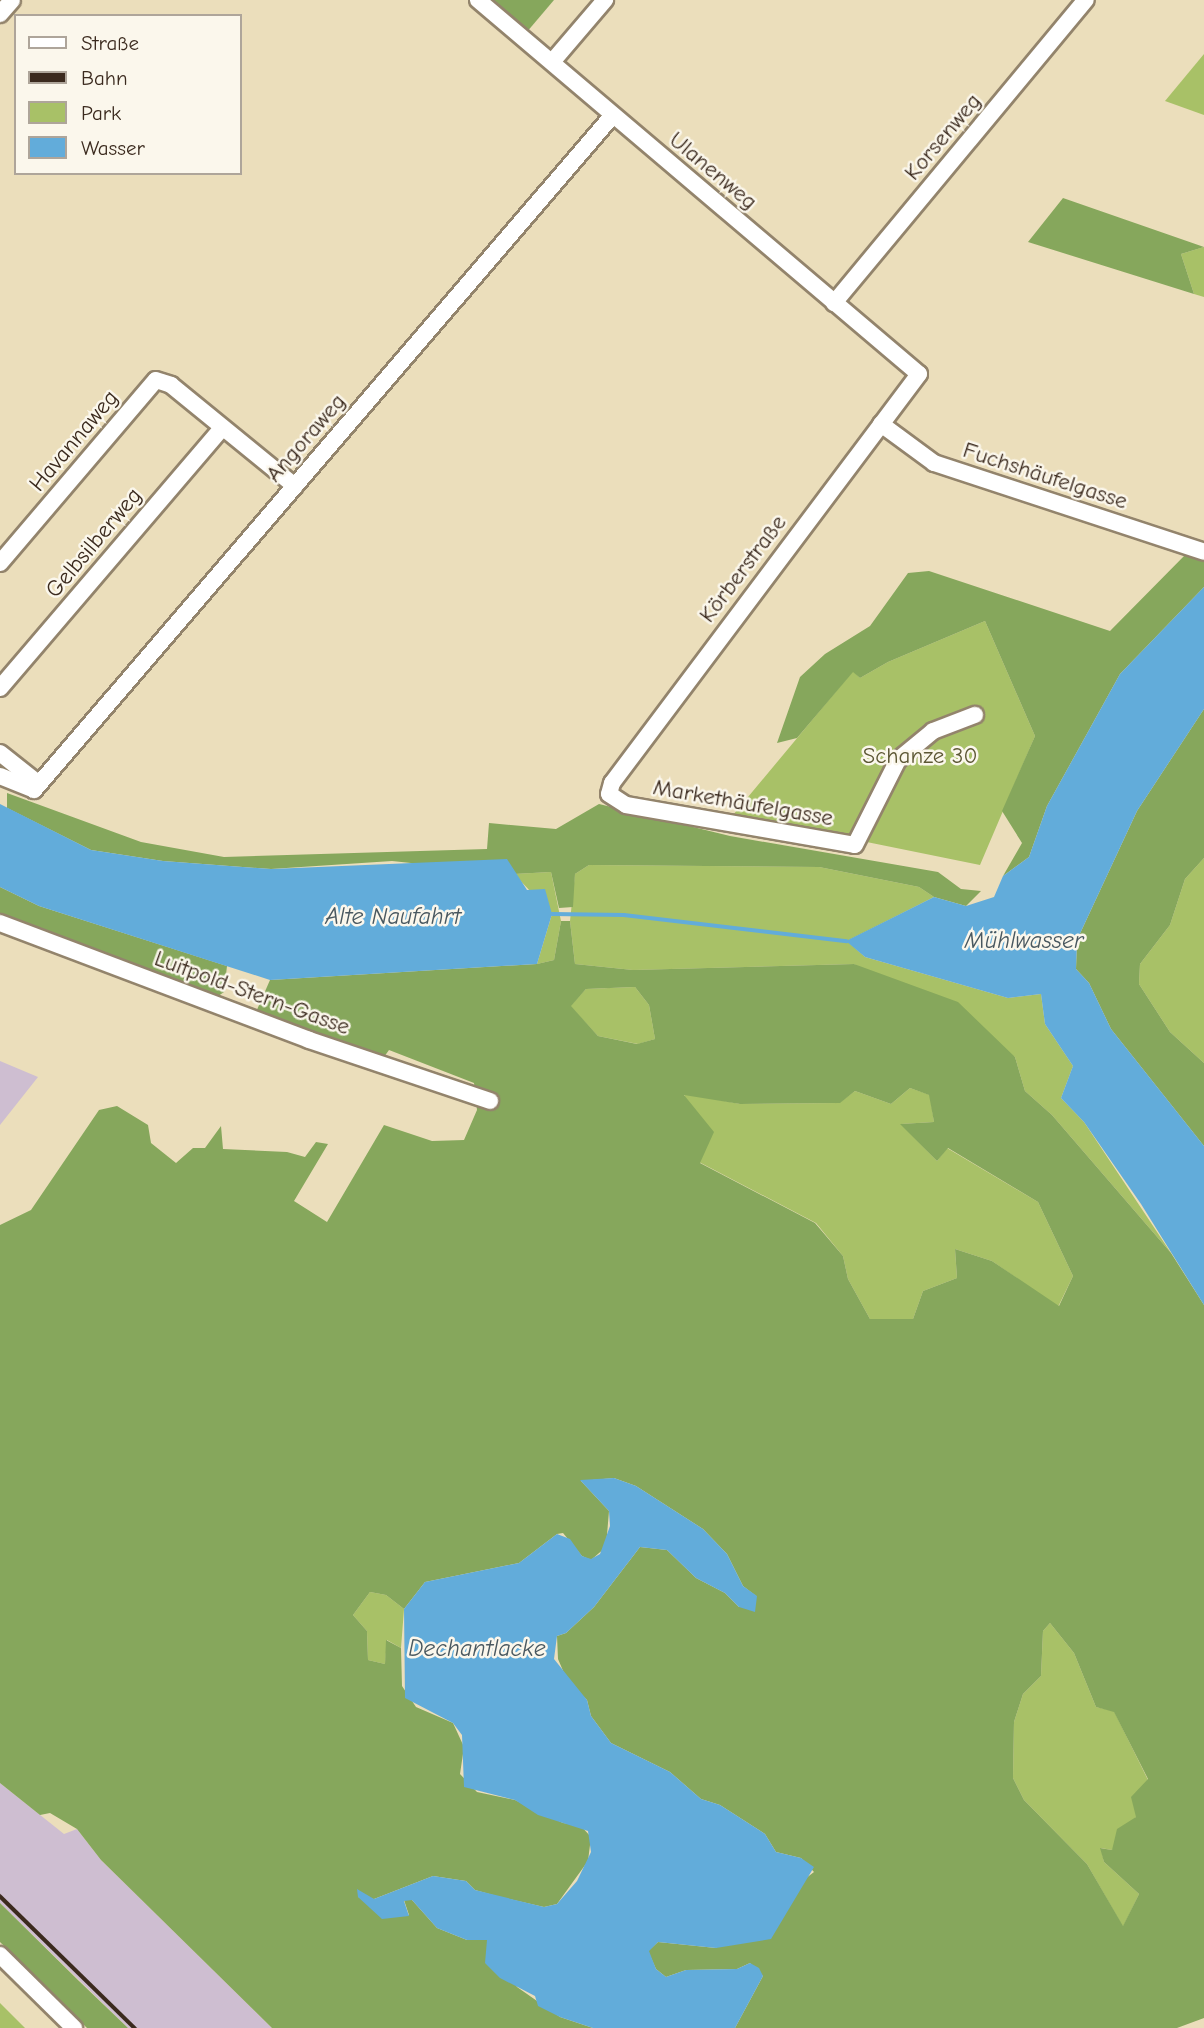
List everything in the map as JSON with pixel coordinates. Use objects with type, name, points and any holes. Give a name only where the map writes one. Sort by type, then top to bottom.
[{"type":"street","points":[[0,14],[12,0]]},
{"type":"street","name":"Ulanenweg","points":[[478,0],[919,374]]},
{"type":"street","points":[[552,62],[605,0]]},
{"type":"street","name":"Korsenweg","points":[[834,303],[1086,0]]},
{"type":"street","name":"Angoraweg","points":[[37,787],[612,116]]},
{"type":"street","name":"Körberstraße","points":[[609,794],[612,783],[919,374]]},
{"type":"street","name":"Havannaweg","points":[[0,563],[156,380],[172,385],[222,428]]},
{"type":"street","name":"Fuchshäufelgasse","points":[[881,424],[934,463],[1204,552]]},
{"type":"street","points":[[222,428],[295,486]]},
{"type":"street","name":"Gelbsilberweg","points":[[0,688],[222,428]]},
{"type":"street","name":"Markethäufelgasse","points":[[609,794],[626,805],[855,845],[898,760],[933,731],[975,715]]},
{"type":"street","points":[[0,753],[37,787]]},
{"type":"street","points":[[0,776],[37,787]]},
{"type":"street","name":"Luitpold-Stern-Gasse","points":[[0,923],[309,1040],[491,1101]]},
{"type":"street","points":[[0,1955],[74,2028]]},
{"type":"shaded area","points":[[0,1061],[38,1077],[0,1125]]},
{"type":"shaded area","points":[[0,1783],[64,1834],[77,1829],[101,1860],[272,2028],[128,2028],[0,1903]]},
{"type":"green space","points":[[488,0],[554,0],[526,33]]},
{"type":"green space","points":[[1204,54],[1204,115],[1165,101]]},
{"type":"green space","points":[[1063,198],[1204,247],[1181,254],[1194,294],[1028,242]]},
{"type":"green space","points":[[1204,247],[1204,297],[1194,294],[1181,254]]},
{"type":"green space","points":[[1204,544],[1204,587],[1120,674],[1047,806],[1029,857],[1003,876],[1022,843],[1002,811],[1035,736],[985,621],[888,662],[860,678],[853,672],[797,738],[777,743],[800,677],[825,654],[870,626],[908,573],[929,571],[1110,631],[1187,553]]},
{"type":"green space","name":"Schanze 30","points":[[985,621],[1035,736],[980,865],[733,815],[853,671],[860,678],[888,662]]},
{"type":"green space","points":[[1204,709],[1204,858],[1185,879],[1170,925],[1140,964],[1139,984],[1170,1032],[1204,1063],[1204,1146],[1111,1029],[1089,983],[1076,969],[1077,940],[1137,811]]},
{"type":"green space","points":[[7,793],[141,842],[224,857],[487,849],[489,823],[556,829],[599,804],[730,836],[938,872],[961,889],[981,891],[966,906],[934,897],[919,887],[819,867],[589,865],[575,874],[573,907],[559,908],[551,872],[514,874],[392,861],[271,869],[163,861],[91,850],[7,808]]},
{"type":"green space","points":[[1204,858],[1204,1063],[1170,1032],[1139,984],[1140,964],[1170,925],[1185,879]]},
{"type":"green space","points":[[589,865],[819,867],[919,887],[934,897],[847,941],[865,957],[1008,998],[1041,994],[1045,1024],[1073,1066],[1061,1098],[1084,1122],[1171,1253],[1052,1115],[1025,1091],[1015,1057],[854,964],[633,970],[575,964],[570,921],[575,874]]},
{"type":"green space","points":[[551,872],[561,921],[554,960],[537,964],[552,914],[514,874]]},
{"type":"green space","points":[[0,887],[39,906],[227,966],[224,992],[214,999],[0,916]]},
{"type":"green space","points":[[561,921],[570,921],[575,964],[633,970],[854,964],[958,1002],[1015,1057],[1025,1091],[1052,1115],[1171,1253],[1204,1305],[1204,2018],[1177,2028],[735,2028],[763,1976],[750,1963],[737,1969],[686,1970],[666,1977],[656,1969],[648,1951],[658,1942],[716,1948],[814,1872],[801,1858],[776,1852],[765,1834],[720,1805],[701,1799],[670,1772],[611,1743],[591,1716],[587,1700],[567,1680],[558,1659],[557,1636],[566,1633],[594,1607],[640,1547],[667,1550],[696,1578],[725,1593],[739,1607],[756,1596],[743,1586],[727,1554],[703,1529],[636,1486],[614,1478],[581,1481],[609,1511],[606,1547],[591,1560],[582,1556],[563,1533],[557,1534],[519,1563],[425,1582],[404,1609],[386,1595],[370,1592],[353,1615],[367,1631],[368,1660],[385,1664],[386,1640],[401,1648],[402,1686],[416,1707],[453,1723],[464,1747],[460,1774],[477,1792],[515,1800],[563,1823],[580,1825],[591,1837],[588,1861],[557,1904],[544,1907],[475,1890],[466,1881],[433,1876],[374,1899],[358,1897],[409,1915],[404,1900],[412,1900],[437,1928],[467,1940],[487,1940],[517,1987],[560,2017],[593,2028],[272,2028],[101,1860],[77,1829],[50,1813],[40,1815],[0,1783],[0,1225],[31,1210],[99,1110],[117,1106],[148,1125],[151,1143],[176,1163],[193,1148],[205,1148],[221,1126],[223,1149],[287,1152],[305,1157],[316,1142],[328,1144],[294,1201],[327,1222],[384,1125],[432,1141],[464,1140],[477,1110],[474,1083],[389,1050],[384,1057],[256,1012],[270,980],[537,964],[554,960]],"holes":[[[635,987],[649,1005],[655,1039],[637,1044],[598,1036],[571,1006],[586,989]],[[910,1088],[929,1095],[934,1122],[900,1124],[937,1161],[948,1148],[1038,1202],[1073,1276],[1059,1306],[992,1261],[955,1249],[957,1278],[923,1291],[913,1319],[870,1319],[848,1279],[843,1256],[815,1223],[700,1163],[714,1132],[684,1095],[740,1104],[840,1103],[855,1091],[891,1104]],[[1050,1623],[1074,1653],[1096,1707],[1114,1712],[1148,1779],[1131,1797],[1136,1817],[1117,1829],[1112,1850],[1100,1848],[1104,1862],[1139,1894],[1123,1926],[1087,1864],[1024,1800],[1013,1778],[1014,1722],[1023,1694],[1041,1676],[1043,1631]]]},
{"type":"green space","points":[[635,987],[649,1005],[655,1039],[638,1044],[598,1036],[570,1006],[586,989]]},
{"type":"green space","points":[[910,1088],[930,1095],[934,1122],[901,1124],[937,1161],[947,1148],[1038,1202],[1073,1276],[1058,1307],[992,1261],[955,1249],[957,1278],[923,1291],[913,1319],[870,1319],[848,1279],[843,1256],[816,1223],[699,1162],[684,1093],[740,1104],[839,1103],[855,1091],[891,1104]]},
{"type":"green space","points":[[370,1592],[386,1595],[404,1609],[401,1648],[387,1640],[385,1664],[368,1660],[367,1631],[353,1615]]},
{"type":"green space","points":[[1050,1623],[1074,1653],[1096,1707],[1114,1711],[1148,1780],[1136,1817],[1112,1850],[1101,1848],[1104,1862],[1139,1894],[1123,1927],[1087,1864],[1024,1800],[1013,1778],[1014,1722],[1023,1694],[1041,1676],[1043,1631]]},
{"type":"green space","points":[[0,1903],[128,2028],[87,2028],[0,1942]]},
{"type":"green space","points":[[0,2003],[25,2028],[0,2028]]},
{"type":"water","name":"Mühlwasser","points":[[1204,587],[1204,709],[1137,811],[1077,940],[1076,969],[1089,983],[1111,1029],[1204,1146],[1204,1305],[1141,1204],[1084,1122],[1061,1098],[1073,1066],[1045,1024],[1041,994],[1008,998],[865,957],[846,941],[934,897],[966,906],[994,897],[1003,876],[1029,857],[1047,806],[1120,674]]},
{"type":"water","name":"Alte Naufahrt","points":[[0,804],[91,850],[163,861],[271,869],[507,859],[527,890],[545,889],[552,914],[537,964],[270,980],[39,906],[0,887]]},
{"type":"water","name":"Dechantlacke","points":[[614,1478],[636,1486],[703,1529],[727,1554],[743,1586],[757,1596],[755,1612],[739,1607],[725,1593],[696,1578],[667,1550],[640,1547],[594,1607],[566,1633],[557,1636],[554,1659],[587,1700],[591,1716],[611,1743],[670,1772],[701,1799],[720,1805],[765,1834],[776,1852],[801,1858],[814,1867],[771,1939],[716,1948],[658,1942],[649,1951],[656,1969],[666,1977],[686,1970],[737,1969],[750,1963],[759,1968],[763,1976],[735,2028],[593,2028],[560,2017],[538,2006],[535,1996],[500,1978],[485,1963],[487,1940],[467,1940],[437,1928],[412,1900],[404,1901],[409,1916],[382,1919],[358,1897],[357,1889],[374,1899],[433,1876],[466,1881],[475,1890],[544,1907],[557,1904],[577,1881],[591,1852],[588,1831],[538,1815],[515,1800],[464,1787],[462,1735],[453,1723],[405,1698],[404,1609],[425,1582],[519,1563],[557,1534],[570,1539],[582,1556],[591,1559],[600,1554],[610,1526],[609,1511],[580,1480]]},
{"type":"waterway","name":"Mühlwasser","points":[[552,914],[624,915],[846,941]]},
{"type":"railway","points":[[0,1896],[135,2028]]}]
